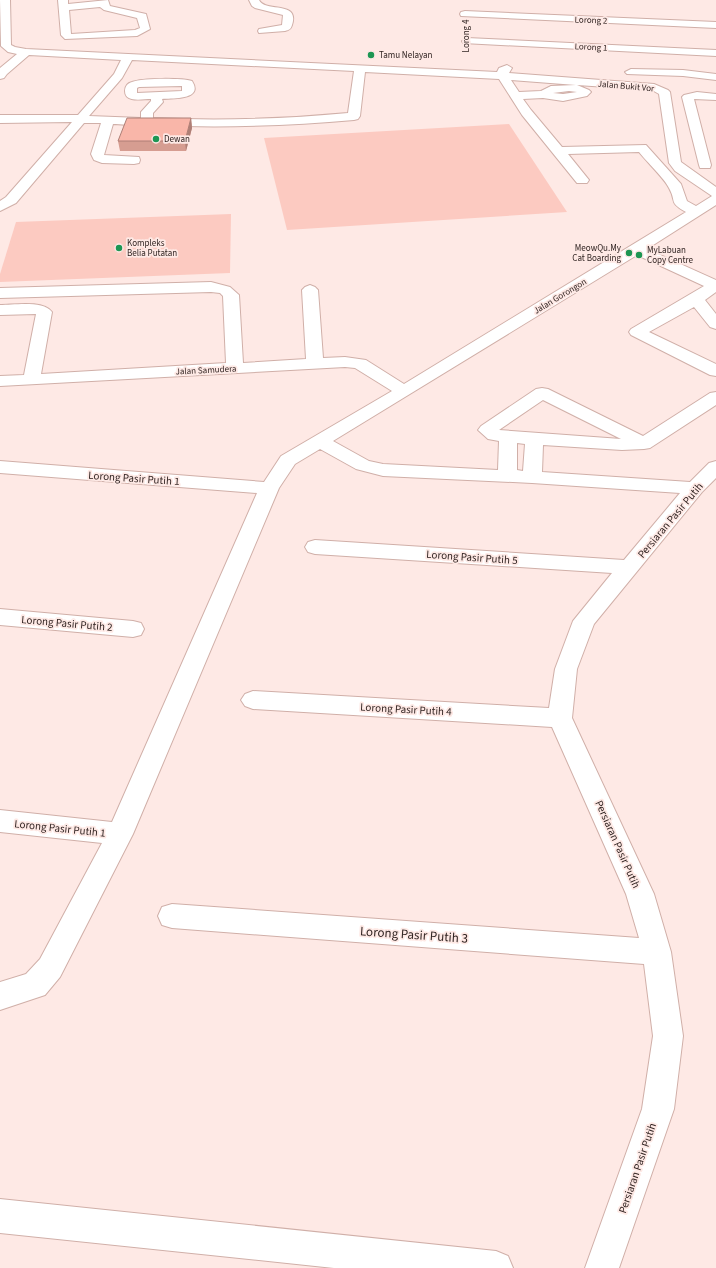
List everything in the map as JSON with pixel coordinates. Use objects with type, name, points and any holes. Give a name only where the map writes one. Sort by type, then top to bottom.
[{"type":"street","points":[[6,0],[3,26],[6,46],[12,50]]},
{"type":"street","points":[[254,0],[255,4],[258,6],[288,14],[287,26],[285,28],[263,31]]},
{"type":"street","name":"Lorong 4","points":[[465,0],[467,45]]},
{"type":"street","points":[[103,2],[107,8],[142,16],[145,29],[137,33],[69,37],[66,35],[63,3],[103,2]]},
{"type":"street","name":"Lorong 2","points":[[465,14],[716,25]]},
{"type":"street","name":"Lorong 1","points":[[467,45],[716,53]]},
{"type":"street","points":[[0,53],[12,50]]},
{"type":"street","name":"Jalan Bukit Vor","points":[[12,50],[127,58],[360,69],[465,69],[503,76],[654,87],[664,92],[675,162],[680,168],[716,193]]},
{"type":"street","points":[[0,76],[2,72],[26,52]]},
{"type":"street","points":[[0,207],[11,200],[81,119],[95,100],[119,77],[123,71],[127,58]]},
{"type":"street","points":[[582,180],[536,125],[503,76],[503,70],[513,68],[598,72]]},
{"type":"street","points":[[0,119],[50,118],[147,123],[296,121],[354,116],[360,69]]},
{"type":"street","points":[[176,71],[180,73],[181,82]]},
{"type":"street","points":[[619,72],[683,73],[716,76]]},
{"type":"street","points":[[119,77],[134,79],[148,84]]},
{"type":"street","points":[[188,83],[188,92],[186,94],[138,97],[131,95],[131,86],[148,84],[188,83]]},
{"type":"street","points":[[516,96],[544,94]]},
{"type":"street","points":[[705,165],[688,98],[697,94],[716,97]]},
{"type":"street","points":[[147,123],[147,112],[157,102],[156,96]]},
{"type":"street","points":[[108,121],[98,157],[102,159],[134,160]]},
{"type":"street","points":[[558,151],[642,148],[676,187],[679,200],[682,204],[696,211]]},
{"type":"street","name":"Jalan Gorongon","points":[[0,996],[35,985],[50,968],[120,834],[269,488],[288,460],[321,442],[636,250],[716,199]]},
{"type":"street","points":[[636,250],[716,286]]},
{"type":"street","points":[[716,286],[637,332],[716,371]]},
{"type":"street","points":[[0,293],[211,287],[225,290],[231,295],[235,368]]},
{"type":"street","points":[[310,290],[315,363]]},
{"type":"street","points":[[696,299],[716,324]]},
{"type":"street","points":[[0,310],[39,309],[44,312],[32,379]]},
{"type":"street","name":"Jalan Samudera","points":[[0,381],[345,362],[360,364],[404,391]]},
{"type":"street","points":[[644,444],[542,393],[487,430],[494,435],[508,437],[622,445],[644,444],[716,397]]},
{"type":"street","points":[[507,476],[508,437]]},
{"type":"street","points":[[532,477],[534,439]]},
{"type":"street","points":[[321,442],[363,465],[384,470],[532,477],[695,488]]},
{"type":"street","name":"Lorong Pasir Putih 1","points":[[0,467],[269,488]]},
{"type":"street","name":"Persiaran Pasir Putih","points":[[602,1268],[658,1109],[668,1036],[657,952],[640,894],[560,718],[566,669],[584,622],[695,488],[716,467]]},
{"type":"street","name":"Lorong Pasir Putih 5","points":[[315,547],[629,567]]},
{"type":"street","name":"Lorong Pasir Putih 2","points":[[0,617],[133,629]]},
{"type":"street","name":"Lorong Pasir Putih 4","points":[[253,700],[560,718]]},
{"type":"street","name":"Lorong Pasir Putih 1","points":[[0,821],[120,834]]},
{"type":"street","name":"Lorong Pasir Putih 3","points":[[172,916],[657,952]]},
{"type":"street","points":[[0,1216],[496,1268]]},
{"type":"shaded area","points":[[509,124],[567,212],[287,230],[264,138]]},
{"type":"shaded area","name":"Kompleks Belia Putatan","points":[[231,214],[230,273],[0,282],[0,274],[16,222]]},
{"type":"building","points":[[127,118],[191,118],[185,141],[118,141]]},
{"type":"place","name":"Tamu Nelayan","points":[[371,55]]},
{"type":"place","name":"Dewan","points":[[156,139]]},
{"type":"place","name":"Kompleks Belia Putatan","points":[[119,248]]},
{"type":"place","name":"MeowQu.My Cat Boarding","points":[[629,253]]},
{"type":"place","name":"MyLabuan Copy Centre","points":[[639,255]]}]
